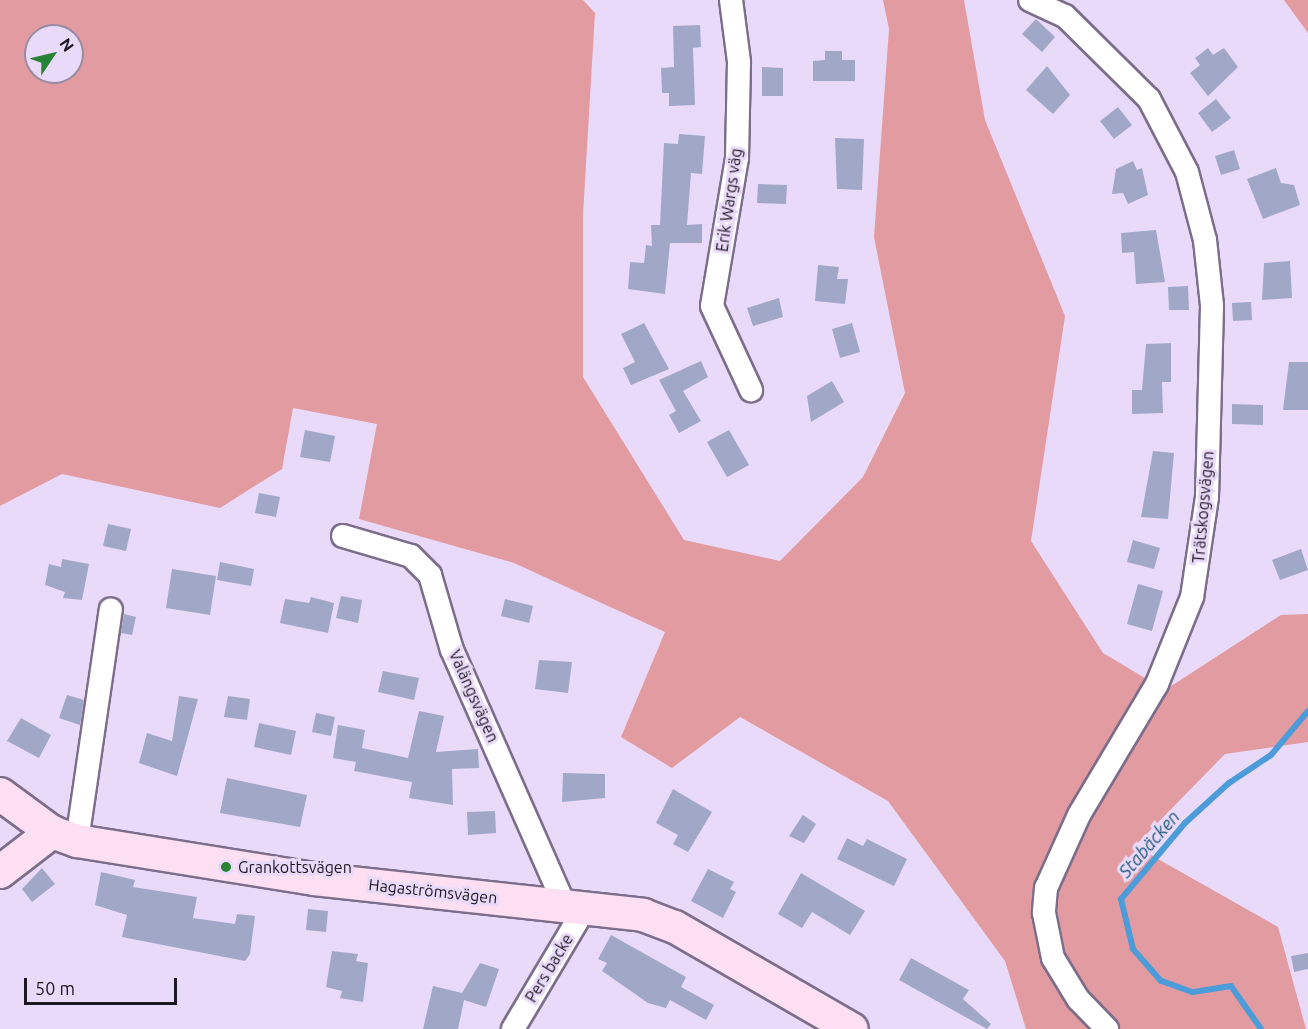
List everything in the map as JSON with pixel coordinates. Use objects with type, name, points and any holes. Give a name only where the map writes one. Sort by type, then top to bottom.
[{"type":"street","name":"Erik Wargs väg","points":[[731,0],[739,62],[737,158],[712,306],[751,390]]},
{"type":"street","name":"Trätskogsvägen","points":[[1030,0],[1065,16],[1149,99],[1187,172],[1205,240],[1212,306],[1207,496],[1192,597],[1157,684],[1079,815],[1046,888],[1044,913],[1053,958],[1078,999],[1107,1029]]},
{"type":"street","name":"Valängsvägen","points":[[343,536],[411,556],[430,574],[452,650],[575,905]]},
{"type":"street","points":[[0,872],[65,836],[111,609]]},
{"type":"street","name":"Hagaströmsvägen","points":[[0,794],[65,836],[303,878],[575,905],[643,915],[675,927],[852,1029]]},
{"type":"street","name":"Pers backe","points":[[513,1029],[575,905]]},
{"type":"shaded area","points":[[0,0],[583,0],[595,13],[583,215],[583,377],[684,540],[780,561],[863,477],[905,393],[874,237],[889,29],[883,0],[964,0],[985,120],[1065,316],[1031,541],[1103,653],[1165,690],[1281,615],[1308,614],[1308,742],[1225,754],[1135,846],[1278,927],[1306,1029],[1026,1029],[1005,961],[888,801],[740,717],[672,768],[621,737],[665,632],[514,563],[359,519],[377,424],[293,408],[282,469],[220,508],[62,474],[0,506]]},
{"type":"shaded area","points":[[1284,0],[1308,0],[1308,33]]},
{"type":"building","points":[[1036,19],[1055,37],[1042,52],[1022,34]]},
{"type":"building","points":[[700,25],[701,47],[693,48],[695,105],[669,106],[669,93],[662,93],[661,68],[674,67],[673,26]]},
{"type":"building","points":[[1208,48],[1213,55],[1224,48],[1238,67],[1208,96],[1190,73],[1200,65],[1195,58]]},
{"type":"building","points":[[825,51],[842,51],[842,60],[855,60],[855,81],[813,81],[813,61],[825,60]]},
{"type":"building","points":[[1047,66],[1070,95],[1053,114],[1026,90]]},
{"type":"building","points":[[762,67],[783,68],[783,96],[762,96]]},
{"type":"building","points":[[1216,99],[1231,118],[1212,132],[1198,113]]},
{"type":"building","points":[[1118,107],[1132,125],[1114,139],[1100,121]]},
{"type":"building","points":[[679,134],[705,136],[702,174],[691,173],[687,225],[702,224],[702,243],[670,243],[665,294],[628,289],[630,262],[644,263],[646,245],[652,246],[651,225],[660,225],[664,143],[678,144]]},
{"type":"building","points":[[835,138],[864,139],[862,190],[837,189]]},
{"type":"building","points":[[1234,150],[1240,169],[1221,175],[1215,156]]},
{"type":"building","points":[[1133,161],[1137,170],[1142,168],[1148,195],[1128,204],[1123,193],[1112,194],[1116,169]]},
{"type":"building","points":[[1276,168],[1281,183],[1294,185],[1300,205],[1263,219],[1247,179]]},
{"type":"building","points":[[758,184],[787,185],[786,204],[757,203]]},
{"type":"building","points":[[1156,230],[1165,282],[1136,284],[1134,252],[1122,253],[1121,233]]},
{"type":"building","points":[[1290,261],[1292,298],[1262,300],[1264,263]]},
{"type":"building","points":[[818,265],[839,267],[837,279],[848,279],[845,304],[815,301]]},
{"type":"building","points":[[1188,286],[1189,310],[1169,310],[1168,287]]},
{"type":"building","points":[[779,298],[783,317],[753,326],[747,308]]},
{"type":"building","points":[[1251,302],[1252,320],[1233,321],[1232,303]]},
{"type":"building","points":[[644,323],[669,369],[631,385],[623,368],[635,362],[621,334]]},
{"type":"building","points":[[852,323],[860,352],[840,358],[832,329]]},
{"type":"building","points":[[1171,343],[1171,382],[1162,382],[1163,413],[1132,414],[1132,390],[1142,390],[1146,344]]},
{"type":"building","points":[[701,361],[708,377],[683,391],[701,421],[679,433],[669,415],[676,411],[659,380]]},
{"type":"building","points":[[1289,362],[1308,362],[1308,410],[1283,410]]},
{"type":"building","points":[[832,381],[844,402],[811,422],[807,396]]},
{"type":"building","points":[[1232,404],[1263,405],[1263,425],[1232,424]]},
{"type":"building","points":[[305,430],[335,436],[330,462],[300,457]]},
{"type":"building","points":[[729,430],[749,465],[727,477],[707,442]]},
{"type":"building","points":[[1153,451],[1174,453],[1168,519],[1141,517]]},
{"type":"building","points":[[259,493],[280,497],[276,517],[255,513]]},
{"type":"building","points":[[108,524],[131,529],[126,551],[103,546]]},
{"type":"building","points":[[1133,540],[1160,548],[1154,569],[1127,562]]},
{"type":"building","points":[[1301,549],[1308,570],[1280,580],[1272,560]]},
{"type":"building","points":[[62,559],[89,564],[82,600],[63,598],[65,592],[45,585],[49,564],[61,567]]},
{"type":"building","points":[[220,562],[254,569],[251,586],[217,580]]},
{"type":"building","points":[[172,569],[216,576],[210,615],[166,608]]},
{"type":"building","points":[[1138,584],[1163,591],[1152,631],[1127,624]]},
{"type":"building","points":[[341,596],[362,600],[358,623],[336,618]]},
{"type":"building","points":[[311,597],[334,603],[328,633],[280,623],[285,599],[309,603]]},
{"type":"building","points":[[505,599],[533,606],[529,623],[501,616]]},
{"type":"building","points":[[124,614],[136,617],[132,635],[121,633]]},
{"type":"building","points":[[539,660],[572,662],[568,693],[535,689]]},
{"type":"building","points":[[383,671],[419,678],[414,700],[378,692]]},
{"type":"building","points":[[67,695],[84,700],[80,725],[59,718]]},
{"type":"building","points":[[179,696],[198,699],[177,776],[139,763],[147,733],[172,741]]},
{"type":"building","points":[[228,696],[250,699],[247,720],[224,717]]},
{"type":"building","points":[[419,711],[444,716],[436,752],[478,749],[479,768],[452,769],[453,805],[409,798],[412,782],[354,771],[356,762],[333,758],[338,725],[365,730],[362,748],[408,758]]},
{"type":"building","points":[[316,713],[335,717],[331,736],[312,732]]},
{"type":"building","points":[[21,718],[51,735],[39,758],[7,741]]},
{"type":"building","points":[[259,723],[296,731],[291,755],[254,747]]},
{"type":"building","points":[[563,773],[605,774],[605,798],[562,802]]},
{"type":"building","points":[[227,778],[307,795],[300,827],[220,813]]},
{"type":"building","points":[[673,789],[712,812],[688,852],[673,844],[678,835],[656,823]]},
{"type":"building","points":[[495,811],[496,833],[468,835],[467,812]]},
{"type":"building","points":[[803,815],[816,824],[804,843],[789,836]]},
{"type":"building","points":[[847,838],[863,846],[867,839],[907,859],[894,886],[837,859]]},
{"type":"building","points":[[42,868],[55,884],[32,902],[22,889]]},
{"type":"building","points":[[708,869],[734,882],[730,889],[736,892],[723,918],[691,901]]},
{"type":"building","points":[[101,872],[135,880],[133,887],[197,897],[193,918],[235,924],[237,914],[255,916],[250,954],[245,961],[122,937],[127,915],[95,905]]},
{"type":"building","points":[[801,873],[865,911],[850,935],[812,912],[802,928],[778,914]]},
{"type":"building","points":[[308,909],[328,911],[326,932],[306,930]]},
{"type":"building","points":[[611,935],[686,977],[681,987],[714,1005],[706,1020],[670,1000],[666,1008],[648,1003],[602,971],[607,963],[598,959]]},
{"type":"building","points":[[332,951],[358,954],[356,961],[368,963],[363,1002],[340,998],[342,991],[326,987]]},
{"type":"building","points":[[1308,953],[1308,969],[1294,972],[1291,956]]},
{"type":"building","points":[[911,958],[969,990],[963,999],[991,1024],[987,1029],[899,980]]},
{"type":"building","points":[[480,963],[499,969],[486,1007],[464,1000],[458,1029],[423,1029],[433,986],[462,993]]},
{"type":"waterway","name":"Stabäcken","points":[[1261,1029],[1231,986],[1192,992],[1161,981],[1133,949],[1121,899],[1185,823],[1229,783],[1271,755],[1308,711]]},
{"type":"place","name":"Grankottsvägen","points":[[226,867]]}]
